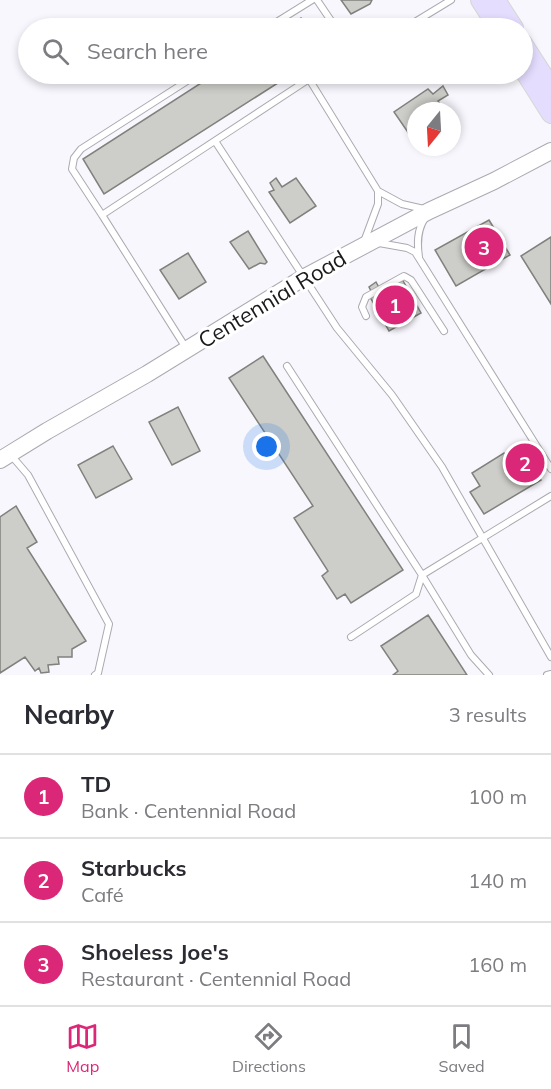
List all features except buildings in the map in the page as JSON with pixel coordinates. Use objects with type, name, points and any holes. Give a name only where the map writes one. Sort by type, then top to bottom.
[{"type":"main road","points":[[480,0],[492,18]]},
{"type":"main road","points":[[496,0],[508,18]]},
{"type":"main road","points":[[533,59],[551,87]]},
{"type":"main road","points":[[532,84],[551,114]]},
{"type":"street","name":"Centennial Road","points":[[5,457],[187,350],[303,278],[429,211],[495,181],[551,151]]},
{"type":"lane","points":[[283,18],[312,0]]},
{"type":"lane","points":[[317,0],[329,18]]},
{"type":"lane","points":[[421,18],[451,0]]},
{"type":"lane","points":[[182,84],[81,149],[74,158],[72,169],[187,350]]},
{"type":"lane","points":[[102,215],[301,84]]},
{"type":"lane","points":[[312,84],[378,191],[402,204],[429,211],[419,233],[417,245],[420,260]]},
{"type":"lane","points":[[215,141],[337,328],[392,395],[442,467],[551,657]]},
{"type":"lane","points":[[378,191],[378,204],[366,244],[387,243],[415,252],[551,469]]},
{"type":"lane","points":[[366,316],[362,307],[366,297],[404,276],[411,280],[444,331]]},
{"type":"lane","points":[[287,366],[471,655],[489,675]]},
{"type":"lane","points":[[5,457],[27,474],[109,624],[98,673],[95,675]]},
{"type":"lane","points":[[351,637],[416,594],[422,575],[551,496]]},
{"type":"lane","points":[[547,675],[551,674]]},
{"type":"place","name":"Shoeless Joe's","points":[[484,247]]},
{"type":"place","name":"TD","points":[[395,305]]},
{"type":"place","name":"Starbucks","points":[[525,463]]}]
